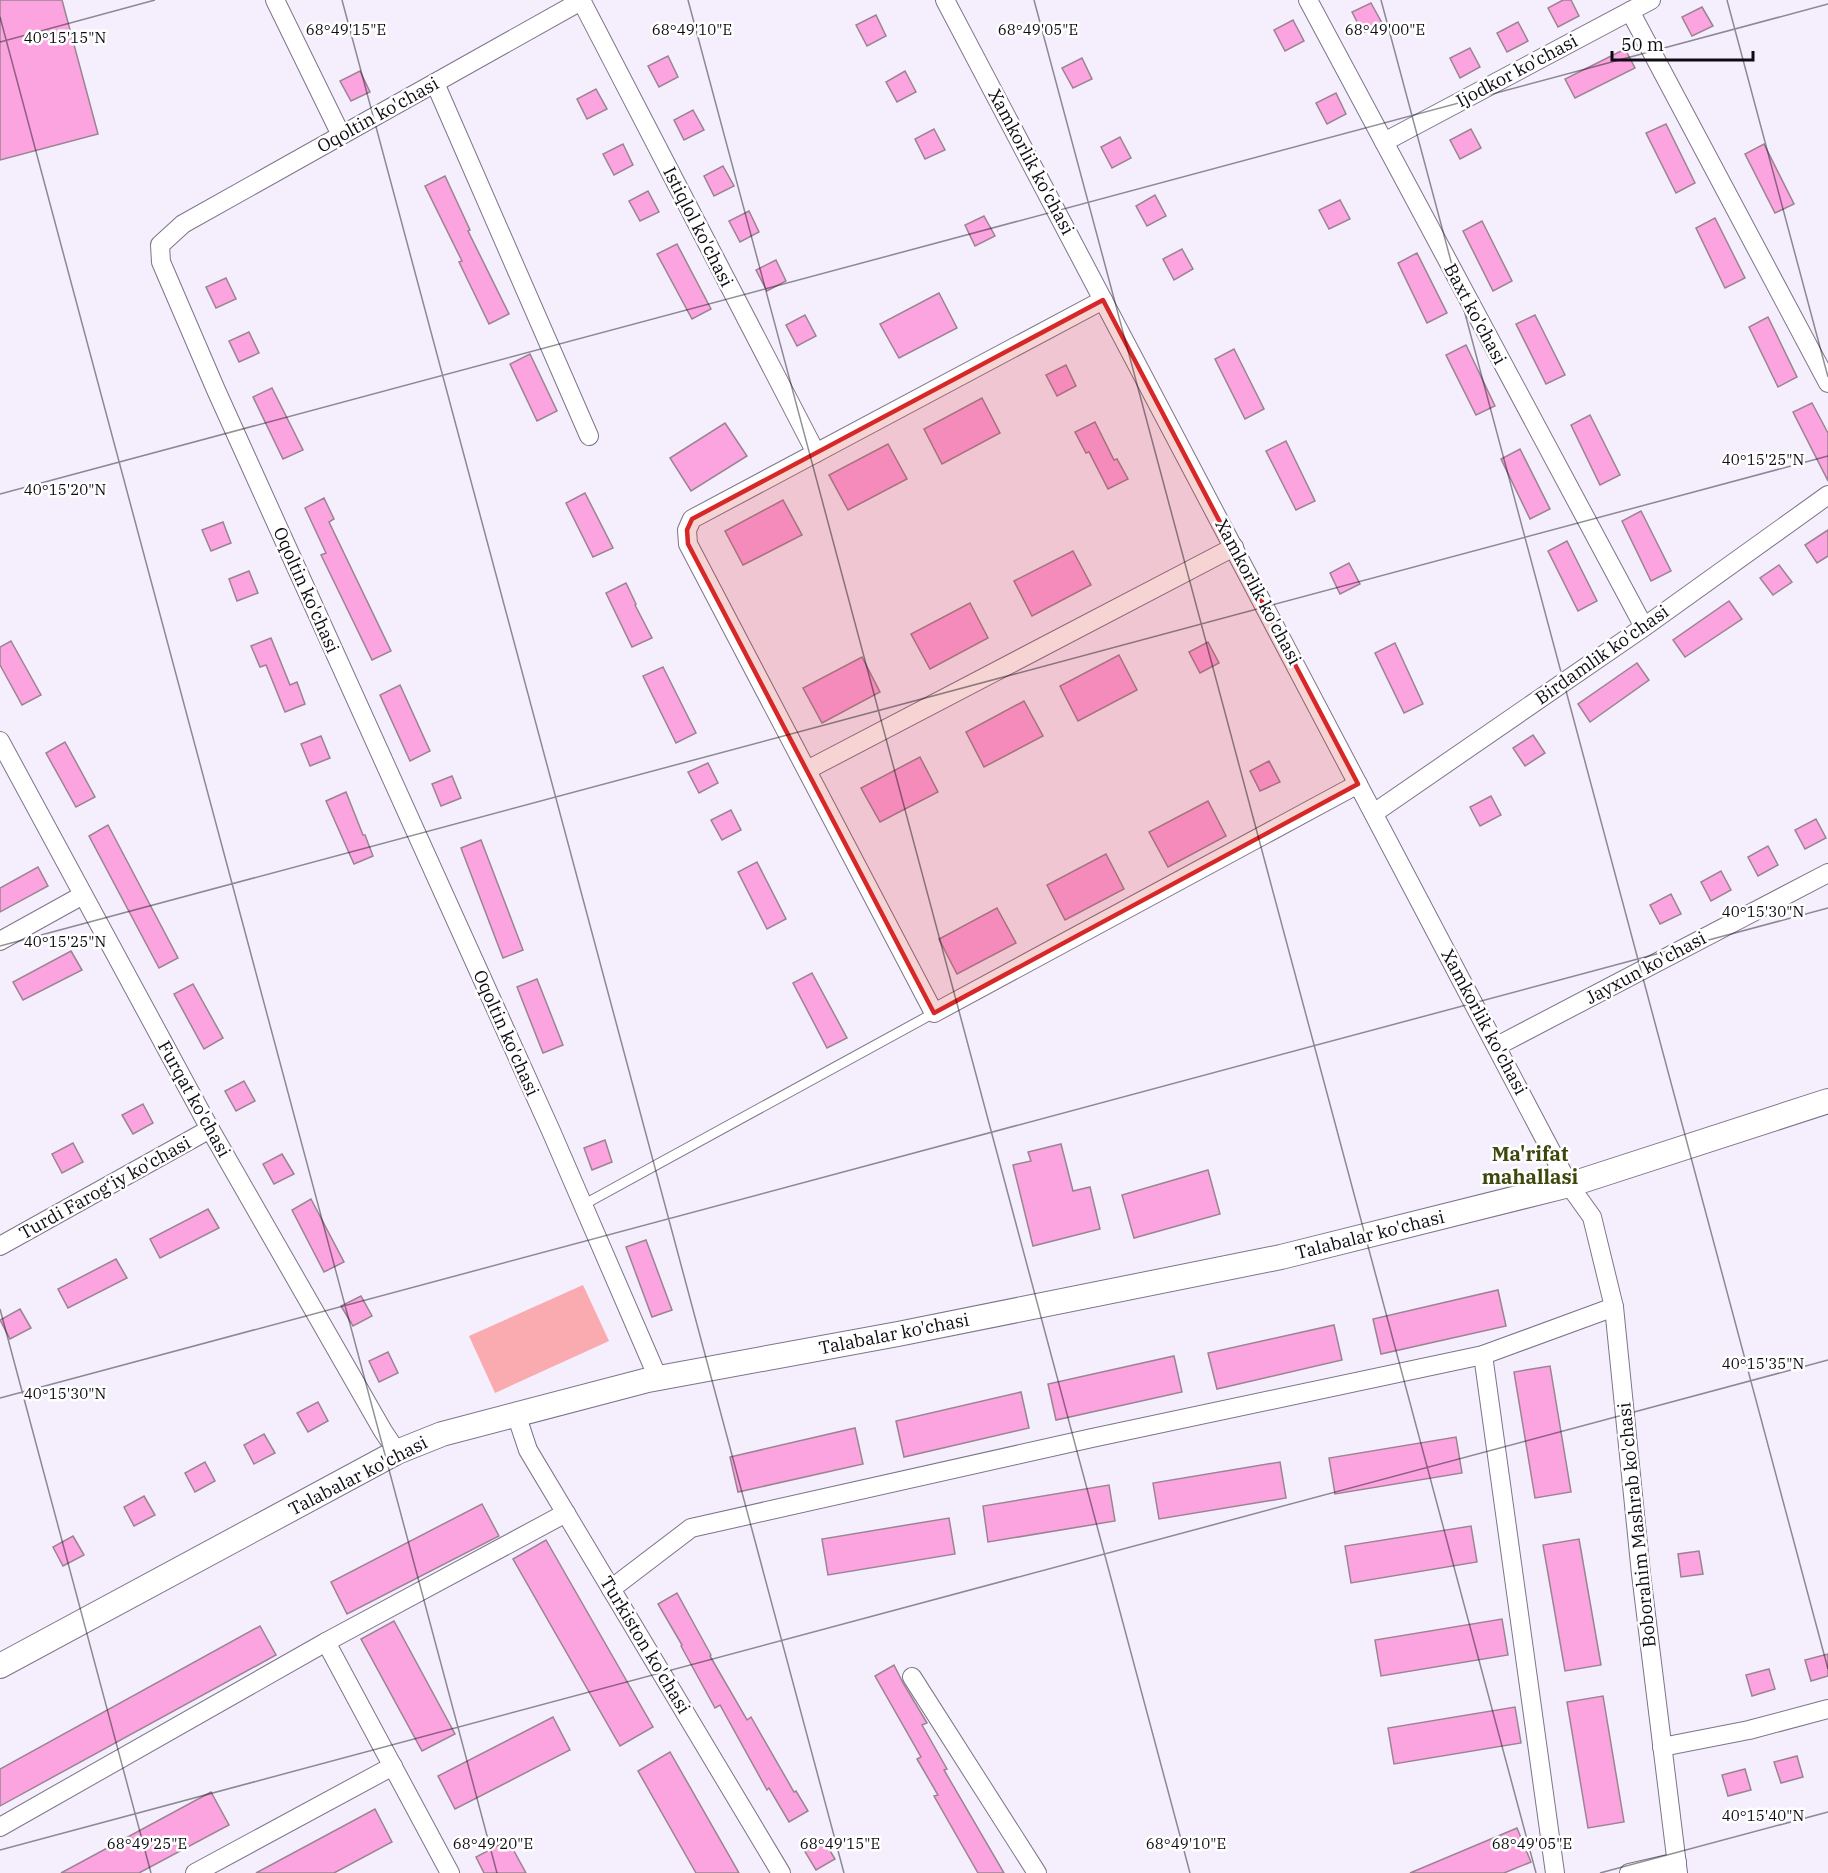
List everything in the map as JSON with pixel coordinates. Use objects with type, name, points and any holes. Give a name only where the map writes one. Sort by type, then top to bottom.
[{"type":"street","points":[[276,0],[341,135]]},
{"type":"street","name":"Xamkorlik ko'chasi","points":[[945,0],[1569,1185]]},
{"type":"street","name":"Baxt ko'chasi","points":[[1308,0],[1644,627]]},
{"type":"street","name":"Ijodkor ko'chasi","points":[[1384,142],[1651,0]]},
{"type":"street","name":"Oqoltin ko'chasi","points":[[581,1],[183,224],[160,245],[161,262],[220,401],[583,1205],[658,1378]]},
{"type":"street","name":"Istiqlol ko'chasi","points":[[581,1],[816,453]]},
{"type":"street","points":[[1630,11],[1828,383]]},
{"type":"street","points":[[435,83],[589,436]]},
{"type":"street","points":[[1103,300],[692,519],[687,530],[688,544],[934,1013],[1358,784]]},
{"type":"street","name":"Birdamlik ko'chasi","points":[[1374,813],[1644,627],[1828,495]]},
{"type":"street","points":[[807,770],[1234,547]]},
{"type":"street","name":"Furqat ko'chasi","points":[[0,741],[210,1129],[397,1452]]},
{"type":"street","name":"Jayxun ko'chasi","points":[[1497,1046],[1828,873]]},
{"type":"street","points":[[0,941],[83,895]]},
{"type":"street","name":"Talabalar ko'chasi","points":[[0,1666],[397,1452],[442,1434],[658,1378],[898,1334],[1281,1257],[1569,1185],[1828,1101]]},
{"type":"street","name":"Turdi Farog‘iy ko'chasi","points":[[0,1246],[210,1129]]},
{"type":"street","name":"Boborahim Mashrab ko'chasi","points":[[1569,1185],[1592,1217],[1614,1307],[1641,1574],[1677,1868]]},
{"type":"street","points":[[611,1588],[691,1528],[1092,1437],[1483,1355],[1614,1307]]},
{"type":"street","points":[[1483,1355],[1555,1873]]},
{"type":"street","name":"Turkiston ko'chasi","points":[[516,1414],[528,1450],[781,1873]]},
{"type":"street","points":[[0,1827],[326,1642],[566,1513]]},
{"type":"street","points":[[326,1642],[450,1873]]},
{"type":"street","points":[[912,1677],[1036,1873]]},
{"type":"street","points":[[1662,1748],[1749,1730],[1828,1709]]},
{"type":"street","points":[[195,1873],[393,1766]]},
{"type":"street","points":[[1629,1873],[1677,1868]]},
{"type":"lane","points":[[583,1205],[934,1013]]},
{"type":"highlighted area","points":[[1103,300],[1358,784],[934,1013],[688,544],[687,530],[692,519]]},
{"type":"shaded area","points":[[583,1285],[609,1341],[495,1393],[469,1336]]},
{"type":"building","points":[[0,0],[62,0],[98,134],[0,160]]},
{"type":"building","points":[[1563,0],[1571,0],[1579,16],[1558,27],[1548,8]]},
{"type":"building","points":[[1371,3],[1382,23],[1363,33],[1352,12]]},
{"type":"building","points":[[1702,7],[1713,26],[1692,36],[1682,17]]},
{"type":"building","points":[[876,15],[886,36],[867,46],[856,25]]},
{"type":"building","points":[[1293,20],[1304,41],[1285,51],[1274,30]]},
{"type":"building","points":[[1518,22],[1528,41],[1507,52],[1497,33]]},
{"type":"building","points":[[1470,48],[1480,67],[1460,78],[1450,58]]},
{"type":"building","points":[[1625,49],[1635,68],[1575,98],[1565,79]]},
{"type":"building","points":[[668,56],[678,77],[659,87],[648,66]]},
{"type":"building","points":[[1082,58],[1092,79],[1073,88],[1062,68]]},
{"type":"building","points":[[360,71],[370,92],[351,101],[340,81]]},
{"type":"building","points":[[905,71],[916,92],[897,102],[886,82]]},
{"type":"building","points":[[596,89],[607,109],[587,119],[577,99]]},
{"type":"building","points":[[1336,93],[1346,114],[1327,124],[1316,103]]},
{"type":"building","points":[[693,110],[704,130],[684,140],[674,120]]},
{"type":"building","points":[[1666,124],[1695,183],[1676,193],[1646,133]]},
{"type":"building","points":[[934,129],[945,150],[925,159],[915,139]]},
{"type":"building","points":[[1471,129],[1481,148],[1460,159],[1450,140]]},
{"type":"building","points":[[1120,137],[1131,158],[1112,168],[1101,147]]},
{"type":"building","points":[[623,144],[633,165],[614,175],[603,154]]},
{"type":"building","points":[[1764,144],[1794,204],[1775,213],[1745,154]]},
{"type":"building","points":[[723,166],[734,186],[714,196],[704,176]]},
{"type":"building","points":[[445,176],[470,230],[468,231],[509,314],[489,324],[459,262],[462,261],[425,186]]},
{"type":"building","points":[[648,191],[659,212],[640,221],[629,201]]},
{"type":"building","points":[[1155,195],[1166,216],[1147,226],[1136,206]]},
{"type":"building","points":[[1340,200],[1350,219],[1329,229],[1319,210]]},
{"type":"building","points":[[749,211],[759,232],[740,242],[729,221]]},
{"type":"building","points":[[984,216],[995,236],[975,246],[965,225]]},
{"type":"building","points":[[1715,218],[1745,278],[1725,288],[1696,228]]},
{"type":"building","points":[[1482,221],[1512,281],[1493,291],[1463,231]]},
{"type":"building","points":[[677,244],[711,309],[692,319],[657,254]]},
{"type":"building","points":[[1182,249],[1193,269],[1174,280],[1163,259]]},
{"type":"building","points":[[1417,253],[1447,313],[1427,323],[1398,263]]},
{"type":"building","points":[[776,260],[786,281],[767,291],[756,270]]},
{"type":"building","points":[[226,278],[236,299],[216,308],[206,287]]},
{"type":"building","points":[[939,293],[957,328],[899,358],[880,324]]},
{"type":"building","points":[[805,315],[816,336],[797,346],[786,325]]},
{"type":"building","points":[[1535,315],[1565,375],[1546,384],[1516,324]]},
{"type":"building","points":[[1768,317],[1797,377],[1778,387],[1749,327]]},
{"type":"building","points":[[249,332],[259,353],[239,362],[229,341]]},
{"type":"building","points":[[1466,345],[1495,406],[1476,415],[1446,355]]},
{"type":"building","points":[[1234,349],[1264,409],[1245,419],[1215,359]]},
{"type":"building","points":[[530,354],[557,411],[537,421],[510,364]]},
{"type":"building","points":[[1066,365],[1076,386],[1057,396],[1046,375]]},
{"type":"building","points":[[272,388],[303,450],[283,459],[253,397]]},
{"type":"building","points":[[982,398],[1000,433],[942,464],[924,429]]},
{"type":"building","points":[[1812,403],[1828,433],[1828,481],[1793,412]]},
{"type":"building","points":[[1590,415],[1620,475],[1600,485],[1571,425]]},
{"type":"building","points":[[1095,422],[1114,460],[1117,459],[1128,479],[1108,489],[1089,452],[1086,453],[1075,432]]},
{"type":"building","points":[[725,423],[747,456],[691,491],[670,458]]},
{"type":"building","points":[[1286,441],[1315,501],[1296,510],[1266,451]]},
{"type":"building","points":[[888,444],[907,479],[848,510],[829,475]]},
{"type":"building","points":[[1520,449],[1550,509],[1530,519],[1501,459]]},
{"type":"building","points":[[585,493],[613,548],[593,557],[566,503]]},
{"type":"building","points":[[324,498],[334,519],[329,522],[391,651],[372,660],[321,555],[326,553],[305,508]]},
{"type":"building","points":[[783,500],[802,535],[743,565],[725,531]]},
{"type":"building","points":[[1641,511],[1671,571],[1651,581],[1622,521]]},
{"type":"building","points":[[223,522],[231,543],[211,551],[202,530]]},
{"type":"building","points":[[1828,530],[1828,556],[1817,563],[1805,545]]},
{"type":"building","points":[[1567,541],[1597,601],[1578,611],[1548,551]]},
{"type":"building","points":[[1073,551],[1091,585],[1032,616],[1014,581]]},
{"type":"building","points":[[1349,563],[1360,584],[1340,594],[1330,573]]},
{"type":"building","points":[[1779,565],[1792,582],[1773,595],[1760,578]]},
{"type":"building","points":[[249,571],[258,593],[237,601],[229,579]]},
{"type":"building","points":[[626,583],[652,638],[632,647],[606,593]]},
{"type":"building","points":[[1729,601],[1742,619],[1685,657],[1673,640]]},
{"type":"building","points":[[970,603],[988,638],[930,669],[911,634]]},
{"type":"building","points":[[271,638],[290,685],[297,682],[305,704],[285,712],[266,665],[260,667],[251,646]]},
{"type":"building","points":[[11,641],[41,695],[22,705],[0,665],[0,647]]},
{"type":"building","points":[[1208,642],[1219,663],[1200,673],[1189,652]]},
{"type":"building","points":[[1395,643],[1423,704],[1404,713],[1375,653]]},
{"type":"building","points":[[1119,655],[1137,690],[1078,721],[1060,686]]},
{"type":"building","points":[[862,657],[880,692],[822,723],[803,688]]},
{"type":"building","points":[[1637,663],[1649,680],[1590,722],[1578,704]]},
{"type":"building","points":[[663,667],[696,733],[676,743],[643,676]]},
{"type":"building","points":[[400,685],[430,751],[410,761],[380,695]]},
{"type":"building","points":[[1024,701],[1043,736],[984,767],[966,732]]},
{"type":"building","points":[[1533,735],[1545,753],[1525,766],[1513,748]]},
{"type":"building","points":[[321,736],[330,758],[310,766],[301,744]]},
{"type":"building","points":[[65,742],[95,797],[76,807],[46,753]]},
{"type":"building","points":[[920,757],[938,792],[880,822],[861,788]]},
{"type":"building","points":[[1269,761],[1280,782],[1260,791],[1250,771]]},
{"type":"building","points":[[708,763],[718,783],[699,793],[688,772]]},
{"type":"building","points":[[452,776],[461,798],[441,806],[432,784]]},
{"type":"building","points":[[346,792],[373,856],[354,864],[326,801]]},
{"type":"building","points":[[1491,796],[1501,815],[1480,826],[1470,807]]},
{"type":"building","points":[[1208,801],[1226,836],[1168,867],[1149,832]]},
{"type":"building","points":[[731,810],[741,830],[722,840],[711,820]]},
{"type":"building","points":[[1816,819],[1826,838],[1805,849],[1795,830]]},
{"type":"building","points":[[108,825],[178,958],[159,968],[89,836]]},
{"type":"building","points":[[481,840],[523,950],[503,958],[461,848]]},
{"type":"building","points":[[1768,846],[1778,865],[1758,876],[1748,857]]},
{"type":"building","points":[[1106,854],[1124,889],[1065,920],[1047,885]]},
{"type":"building","points":[[757,862],[786,919],[767,929],[738,872]]},
{"type":"building","points":[[38,867],[48,886],[0,912],[0,888]]},
{"type":"building","points":[[1721,871],[1731,890],[1711,901],[1701,882]]},
{"type":"building","points":[[1671,894],[1681,914],[1660,924],[1650,905]]},
{"type":"building","points":[[997,908],[1016,943],[957,974],[939,939]]},
{"type":"building","points":[[71,951],[82,970],[23,1000],[13,982]]},
{"type":"building","points":[[812,973],[847,1038],[827,1048],[793,983]]},
{"type":"building","points":[[537,979],[563,1045],[543,1053],[517,987]]},
{"type":"building","points":[[193,984],[223,1038],[204,1049],[174,994]]},
{"type":"building","points":[[244,1081],[255,1101],[236,1111],[225,1091]]},
{"type":"building","points":[[143,1104],[153,1123],[133,1134],[122,1115]]},
{"type":"building","points":[[605,1140],[612,1162],[592,1170],[584,1148]]},
{"type":"building","points":[[73,1143],[83,1162],[62,1173],[52,1154]]},
{"type":"building","points":[[1061,1144],[1073,1191],[1090,1187],[1100,1229],[1033,1246],[1013,1165],[1031,1161],[1028,1152]]},
{"type":"building","points":[[282,1154],[294,1174],[274,1184],[263,1164]]},
{"type":"building","points":[[1208,1170],[1220,1214],[1134,1238],[1122,1195]]},
{"type":"building","points":[[311,1199],[344,1262],[324,1272],[292,1210]]},
{"type":"building","points":[[208,1209],[219,1228],[160,1258],[150,1239]]},
{"type":"building","points":[[646,1240],[672,1310],[652,1317],[626,1247]]},
{"type":"building","points":[[116,1259],[127,1278],[68,1308],[58,1289]]},
{"type":"building","points":[[1498,1290],[1506,1326],[1381,1354],[1373,1319]]},
{"type":"building","points":[[361,1296],[372,1316],[353,1326],[341,1306]]},
{"type":"building","points":[[20,1309],[31,1328],[10,1339],[0,1320]]},
{"type":"building","points":[[1334,1325],[1342,1360],[1217,1389],[1208,1353]]},
{"type":"building","points":[[388,1352],[398,1373],[379,1382],[369,1361]]},
{"type":"building","points":[[1174,1356],[1182,1392],[1056,1420],[1048,1384]]},
{"type":"building","points":[[1550,1366],[1571,1492],[1535,1498],[1514,1372]]},
{"type":"building","points":[[1021,1392],[1029,1428],[904,1457],[896,1421]]},
{"type":"building","points":[[318,1402],[328,1421],[308,1432],[297,1413]]},
{"type":"building","points":[[855,1428],[863,1464],[738,1492],[730,1457]]},
{"type":"building","points":[[264,1434],[275,1453],[254,1464],[244,1445]]},
{"type":"building","points":[[1456,1437],[1462,1473],[1335,1494],[1329,1458]]},
{"type":"building","points":[[205,1462],[215,1481],[195,1492],[185,1473]]},
{"type":"building","points":[[1280,1462],[1286,1498],[1159,1519],[1153,1483]]},
{"type":"building","points":[[1109,1485],[1115,1521],[988,1542],[983,1506]]},
{"type":"building","points":[[144,1496],[155,1515],[134,1526],[124,1507]]},
{"type":"building","points":[[482,1504],[499,1536],[347,1614],[331,1582]]},
{"type":"building","points":[[949,1518],[955,1554],[828,1575],[822,1539]]},
{"type":"building","points":[[1471,1526],[1477,1562],[1351,1583],[1345,1546]]},
{"type":"building","points":[[73,1536],[84,1555],[63,1566],[53,1547]]},
{"type":"building","points":[[1579,1539],[1601,1665],[1565,1671],[1543,1545]]},
{"type":"building","points":[[546,1540],[653,1727],[620,1746],[513,1559]]},
{"type":"building","points":[[1699,1551],[1703,1574],[1681,1577],[1678,1554]]},
{"type":"building","points":[[677,1593],[747,1720],[751,1717],[794,1792],[796,1791],[808,1811],[789,1822],[769,1788],[767,1790],[720,1705],[715,1708],[658,1604]]},
{"type":"building","points":[[1502,1619],[1508,1655],[1381,1676],[1375,1640]]},
{"type":"building","points":[[394,1621],[455,1734],[422,1751],[361,1639]]},
{"type":"building","points":[[260,1626],[276,1655],[0,1806],[0,1769]]},
{"type":"building","points":[[1828,1654],[1828,1676],[1811,1681],[1805,1660]]},
{"type":"building","points":[[894,1665],[927,1723],[922,1725],[947,1769],[944,1770],[1004,1873],[978,1873],[934,1796],[938,1795],[917,1759],[921,1757],[875,1676]]},
{"type":"building","points":[[1769,1669],[1775,1689],[1752,1696],[1746,1675]]},
{"type":"building","points":[[1603,1696],[1624,1822],[1588,1828],[1567,1702]]},
{"type":"building","points":[[1515,1707],[1521,1743],[1394,1764],[1388,1728]]},
{"type":"building","points":[[553,1717],[570,1750],[455,1809],[438,1776]]},
{"type":"building","points":[[670,1752],[739,1873],[696,1873],[638,1771]]},
{"type":"building","points":[[1797,1756],[1803,1777],[1781,1783],[1774,1762]]},
{"type":"building","points":[[1745,1769],[1751,1790],[1728,1796],[1722,1775]]},
{"type":"building","points":[[211,1792],[229,1825],[139,1873],[61,1873]]},
{"type":"building","points":[[375,1809],[392,1842],[334,1873],[256,1873]]},
{"type":"building","points":[[1517,1828],[1531,1862],[1504,1873],[1410,1873]]},
{"type":"building","points":[[823,1839],[835,1859],[816,1870],[804,1850]]},
{"type":"building","points":[[508,1840],[526,1873],[484,1873],[476,1857]]},
{"type":"district","name":"Ma'rifat mahallasi","points":[[1530,1166]]}]
